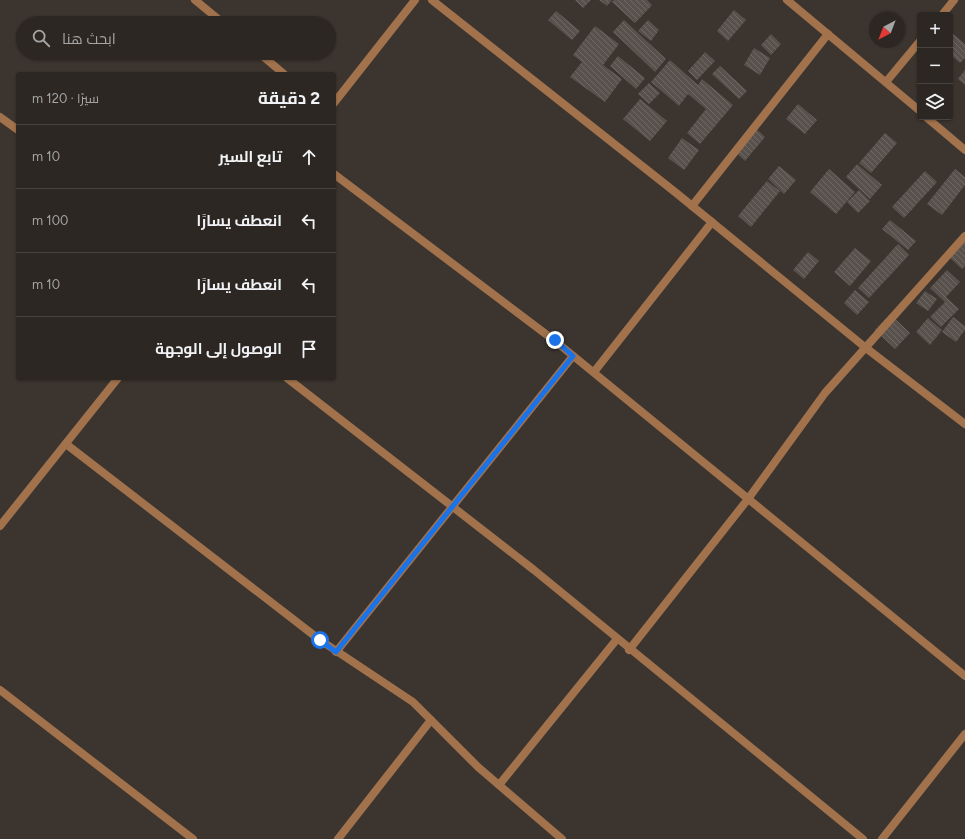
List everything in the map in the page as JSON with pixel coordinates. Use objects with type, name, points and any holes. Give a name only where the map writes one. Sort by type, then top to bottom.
[{"type":"street","points":[[196,0],[215,16]]},
{"type":"street","points":[[336,100],[415,0]]},
{"type":"street","points":[[432,0],[712,222],[866,348],[965,424]]},
{"type":"street","points":[[787,0],[917,109]]},
{"type":"street","points":[[944,12],[954,0]]},
{"type":"street","points":[[692,206],[828,34]]},
{"type":"street","points":[[886,82],[917,45]]},
{"type":"street","points":[[267,60],[282,72]]},
{"type":"street","points":[[0,116],[16,128]]},
{"type":"street","points":[[930,120],[965,150]]},
{"type":"street","points":[[336,176],[594,372],[965,676]]},
{"type":"street","points":[[594,372],[712,222]]},
{"type":"street","points":[[629,650],[748,499],[825,393],[965,236]]},
{"type":"street","points":[[336,652],[573,356]]},
{"type":"street","points":[[0,526],[116,380]]},
{"type":"street","points":[[290,380],[453,506],[863,839]]},
{"type":"street","points":[[66,444],[336,652],[413,702],[478,767],[562,839]]},
{"type":"street","points":[[499,785],[617,639]]},
{"type":"street","points":[[0,690],[193,839]]},
{"type":"street","points":[[338,839],[431,720]]},
{"type":"street","points":[[882,839],[965,734]]},
{"type":"building","points":[[575,0],[591,0],[583,8]]},
{"type":"building","points":[[599,0],[612,0],[607,6]]},
{"type":"building","points":[[614,0],[647,0],[652,5],[635,23],[612,2]]},
{"type":"building","points":[[734,10],[746,20],[728,41],[717,31]]},
{"type":"building","points":[[556,11],[580,31],[572,40],[548,20]]},
{"type":"building","points":[[624,20],[666,59],[655,72],[613,32]]},
{"type":"building","points":[[648,20],[659,30],[651,41],[638,31]]},
{"type":"building","points":[[595,26],[619,44],[603,65],[622,79],[605,102],[570,77],[582,62],[573,55]]},
{"type":"building","points":[[771,34],[781,44],[771,55],[761,45]]},
{"type":"building","points":[[953,34],[965,44],[965,58],[960,63],[953,57]]},
{"type":"building","points":[[754,48],[770,58],[760,75],[744,65]]},
{"type":"building","points":[[705,52],[715,61],[697,80],[688,71]]},
{"type":"building","points":[[618,56],[645,78],[636,89],[610,66]]},
{"type":"building","points":[[670,60],[698,85],[702,79],[733,105],[700,144],[687,133],[706,109],[688,94],[679,106],[651,82]]},
{"type":"building","points":[[720,66],[747,91],[739,99],[712,74]]},
{"type":"building","points":[[965,70],[965,85],[958,79]]},
{"type":"building","points":[[649,83],[660,93],[649,104],[638,94]]},
{"type":"building","points":[[640,99],[667,121],[650,141],[623,119]]},
{"type":"building","points":[[798,104],[817,120],[805,134],[786,119]]},
{"type":"building","points":[[754,127],[765,137],[745,161],[734,151]]},
{"type":"building","points":[[885,133],[897,143],[871,173],[859,163]]},
{"type":"building","points":[[682,138],[699,150],[684,170],[668,158]]},
{"type":"building","points":[[857,164],[882,185],[870,199],[846,177]]},
{"type":"building","points":[[779,166],[796,180],[784,194],[768,179]]},
{"type":"building","points":[[829,169],[855,192],[836,214],[810,192]]},
{"type":"building","points":[[955,169],[965,177],[965,185],[942,215],[927,204]]},
{"type":"building","points":[[925,171],[937,182],[904,218],[892,207]]},
{"type":"building","points":[[767,181],[780,191],[751,227],[738,216]]},
{"type":"building","points":[[859,190],[870,201],[858,213],[847,202]]},
{"type":"building","points":[[890,220],[916,241],[908,250],[882,229]]},
{"type":"building","points":[[965,240],[965,266],[962,269],[949,257]]},
{"type":"building","points":[[898,244],[909,255],[869,298],[858,288]]},
{"type":"building","points":[[855,248],[871,261],[850,286],[834,272]]},
{"type":"building","points":[[808,252],[819,261],[804,279],[793,270]]},
{"type":"building","points":[[947,270],[960,282],[946,297],[959,309],[941,327],[930,317],[945,302],[930,288]]},
{"type":"building","points":[[855,290],[869,302],[857,315],[844,303]]},
{"type":"building","points":[[925,291],[937,299],[928,311],[916,303]]},
{"type":"building","points":[[890,314],[910,333],[895,349],[875,330]]},
{"type":"building","points":[[953,317],[965,326],[965,330],[956,342],[942,332]]},
{"type":"building","points":[[928,318],[942,330],[930,345],[916,332]]},
{"type":"route","points":[[320,640],[336,652],[573,356],[555,340]]}]
